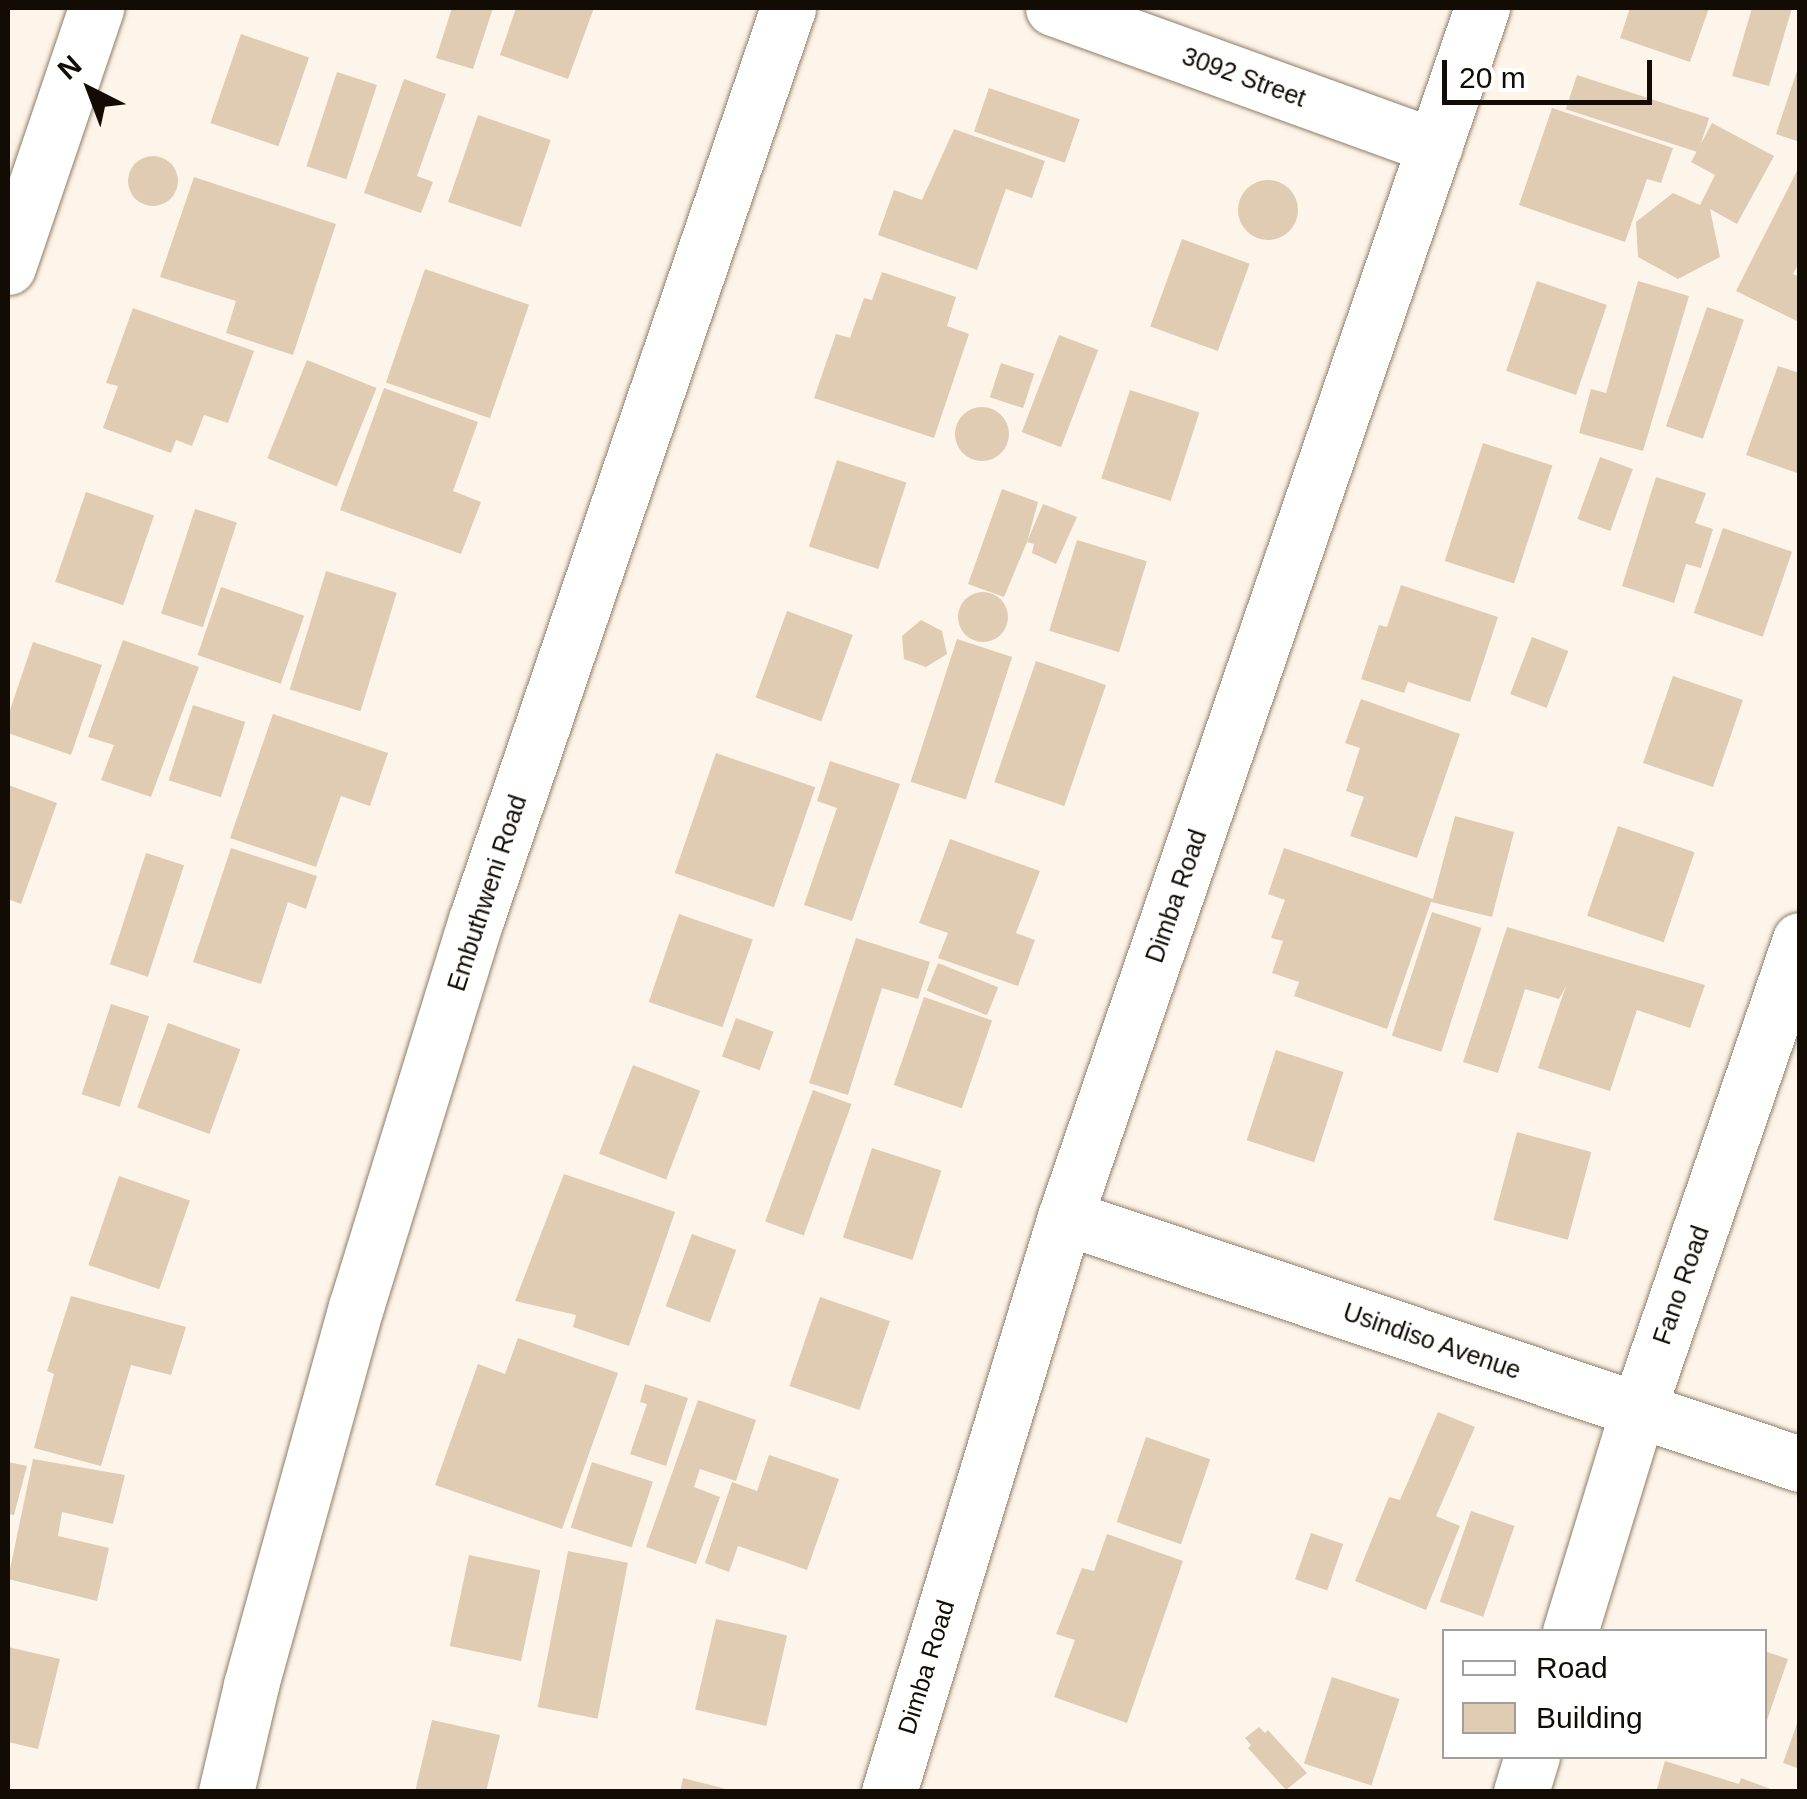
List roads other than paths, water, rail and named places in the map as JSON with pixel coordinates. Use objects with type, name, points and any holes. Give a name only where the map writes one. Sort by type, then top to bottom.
[{"type":"street","points":[[8,267],[22,179],[96,8]]},
{"type":"street","name":"Embuthweni Road","points":[[226,1792],[251,1684],[356,1306],[476,920],[788,8]]},
{"type":"street","name":"3092 Street","points":[[1053,8],[1435,146]]},
{"type":"street","name":"Dimba Road","points":[[889,1792],[1065,1217],[1482,8]]},
{"type":"street","name":"Fano Road","points":[[1571,1629],[1638,1410],[1800,940]]},
{"type":"street","name":"Usindiso Avenue","points":[[1065,1217],[1800,1464]]},
{"type":"street","points":[[1522,1792],[1531,1759]]}]
